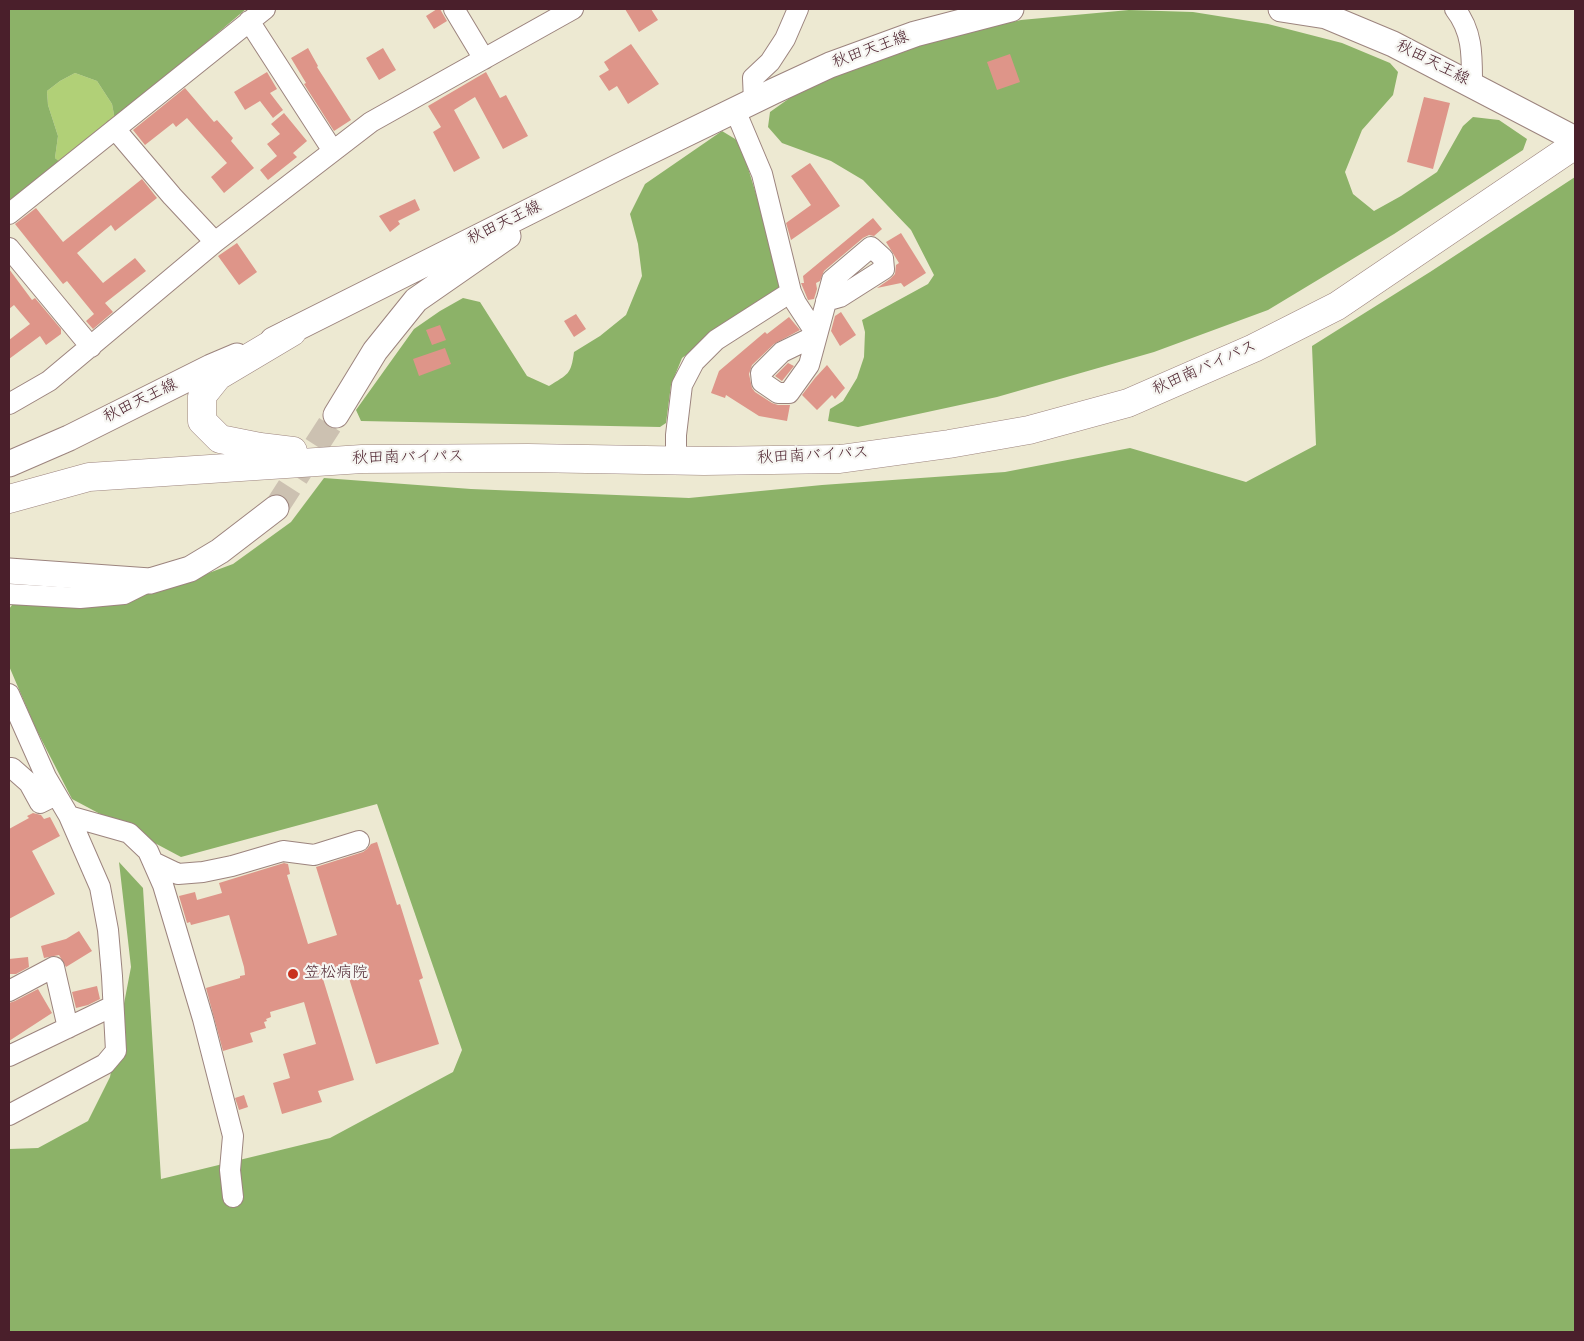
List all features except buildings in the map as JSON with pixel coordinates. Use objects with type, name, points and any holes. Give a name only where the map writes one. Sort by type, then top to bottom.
[{"type":"highway","name":"秋田南バイパス","points":[[9,499],[89,477],[362,458],[528,458],[676,461],[840,459],[949,444],[1029,430],[1128,403],[1254,348],[1337,306],[1575,146]]},
{"type":"highway","points":[[292,332],[218,376],[202,396],[202,421],[220,439],[260,447],[362,458]]},
{"type":"main road","name":"秋田天王線","points":[[9,464],[69,438],[211,367],[292,332],[350,300],[618,167],[830,65],[915,34],[1011,9]]},
{"type":"main road","name":"秋田天王線","points":[[1281,9],[1326,16],[1394,44],[1575,139]]},
{"type":"main road","points":[[336,416],[376,351],[416,300],[578,188]]},
{"type":"main road","points":[[9,571],[150,581],[190,569],[220,551],[276,508]]},
{"type":"street","points":[[9,214],[265,9]]},
{"type":"street","points":[[454,9],[484,59]]},
{"type":"street","points":[[9,404],[49,381],[215,242],[371,122],[573,9]]},
{"type":"street","points":[[798,9],[785,39],[770,62],[753,78],[745,105],[791,292],[817,335],[826,301]]},
{"type":"street","points":[[1464,12],[1470,36],[1472,84]]},
{"type":"street","points":[[249,21],[332,151]]},
{"type":"street","points":[[115,128],[172,196],[215,242]]},
{"type":"street","points":[[9,248],[91,347]]},
{"type":"street","points":[[676,461],[676,435],[682,385],[694,362],[716,340],[791,292]]},
{"type":"street","points":[[9,594],[80,598],[124,594],[150,581]]},
{"type":"street","points":[[9,694],[46,777],[69,816],[100,887],[108,930],[116,1051],[105,1064],[9,1114]]},
{"type":"street","points":[[9,768],[12,768],[29,783],[40,802],[56,794]]},
{"type":"street","points":[[69,816],[129,833],[148,851],[163,885],[203,1019],[233,1136],[230,1170],[233,1197]]},
{"type":"street","points":[[153,862],[178,874],[203,872],[232,866],[283,851],[314,855],[359,841]]},
{"type":"street","points":[[9,991],[54,968],[68,1028]]},
{"type":"street","points":[[9,1056],[113,1006]]},
{"type":"green space","points":[[9,9],[246,9],[115,120],[112,104],[97,81],[75,73],[47,91],[48,105],[58,136],[55,158],[60,162],[9,201]]},
{"type":"green space","points":[[1129,10],[1193,12],[1268,24],[1342,43],[1390,63],[1398,72],[1393,95],[1362,130],[1345,172],[1353,194],[1374,211],[1437,172],[1463,126],[1473,117],[1499,120],[1527,139],[1523,150],[1394,234],[1268,310],[1154,352],[997,397],[858,427],[828,421],[830,409],[843,401],[857,378],[864,357],[865,332],[862,320],[928,284],[934,275],[911,230],[863,180],[831,161],[782,143],[768,127],[770,112],[794,95],[831,74],[920,42],[1021,20]]},
{"type":"green space","points":[[75,73],[97,81],[112,104],[115,120],[60,162],[55,158],[58,136],[48,105],[47,91]]},
{"type":"green space","points":[[722,131],[740,142],[782,278],[777,294],[703,342],[682,358],[671,385],[666,423],[660,427],[361,421],[356,410],[414,329],[463,298],[480,302],[527,376],[549,386],[568,373],[572,365],[574,352],[600,336],[626,315],[642,276],[638,244],[630,214],[645,184]]},
{"type":"green space","points":[[1575,177],[1575,1332],[9,1332],[9,1149],[38,1148],[88,1121],[110,1077],[131,967],[119,862],[143,888],[161,1179],[330,1138],[453,1072],[462,1050],[377,804],[181,857],[72,799],[35,727],[9,666],[9,609],[12,605],[126,600],[168,588],[233,564],[291,522],[324,478],[471,489],[689,498],[822,485],[1005,472],[1130,448],[1246,482],[1316,445],[1312,346],[1430,272]]},
{"type":"tunnel","points":[[276,508],[336,415]]},
{"type":"place","name":"笠松病院","points":[[293,974]]}]
